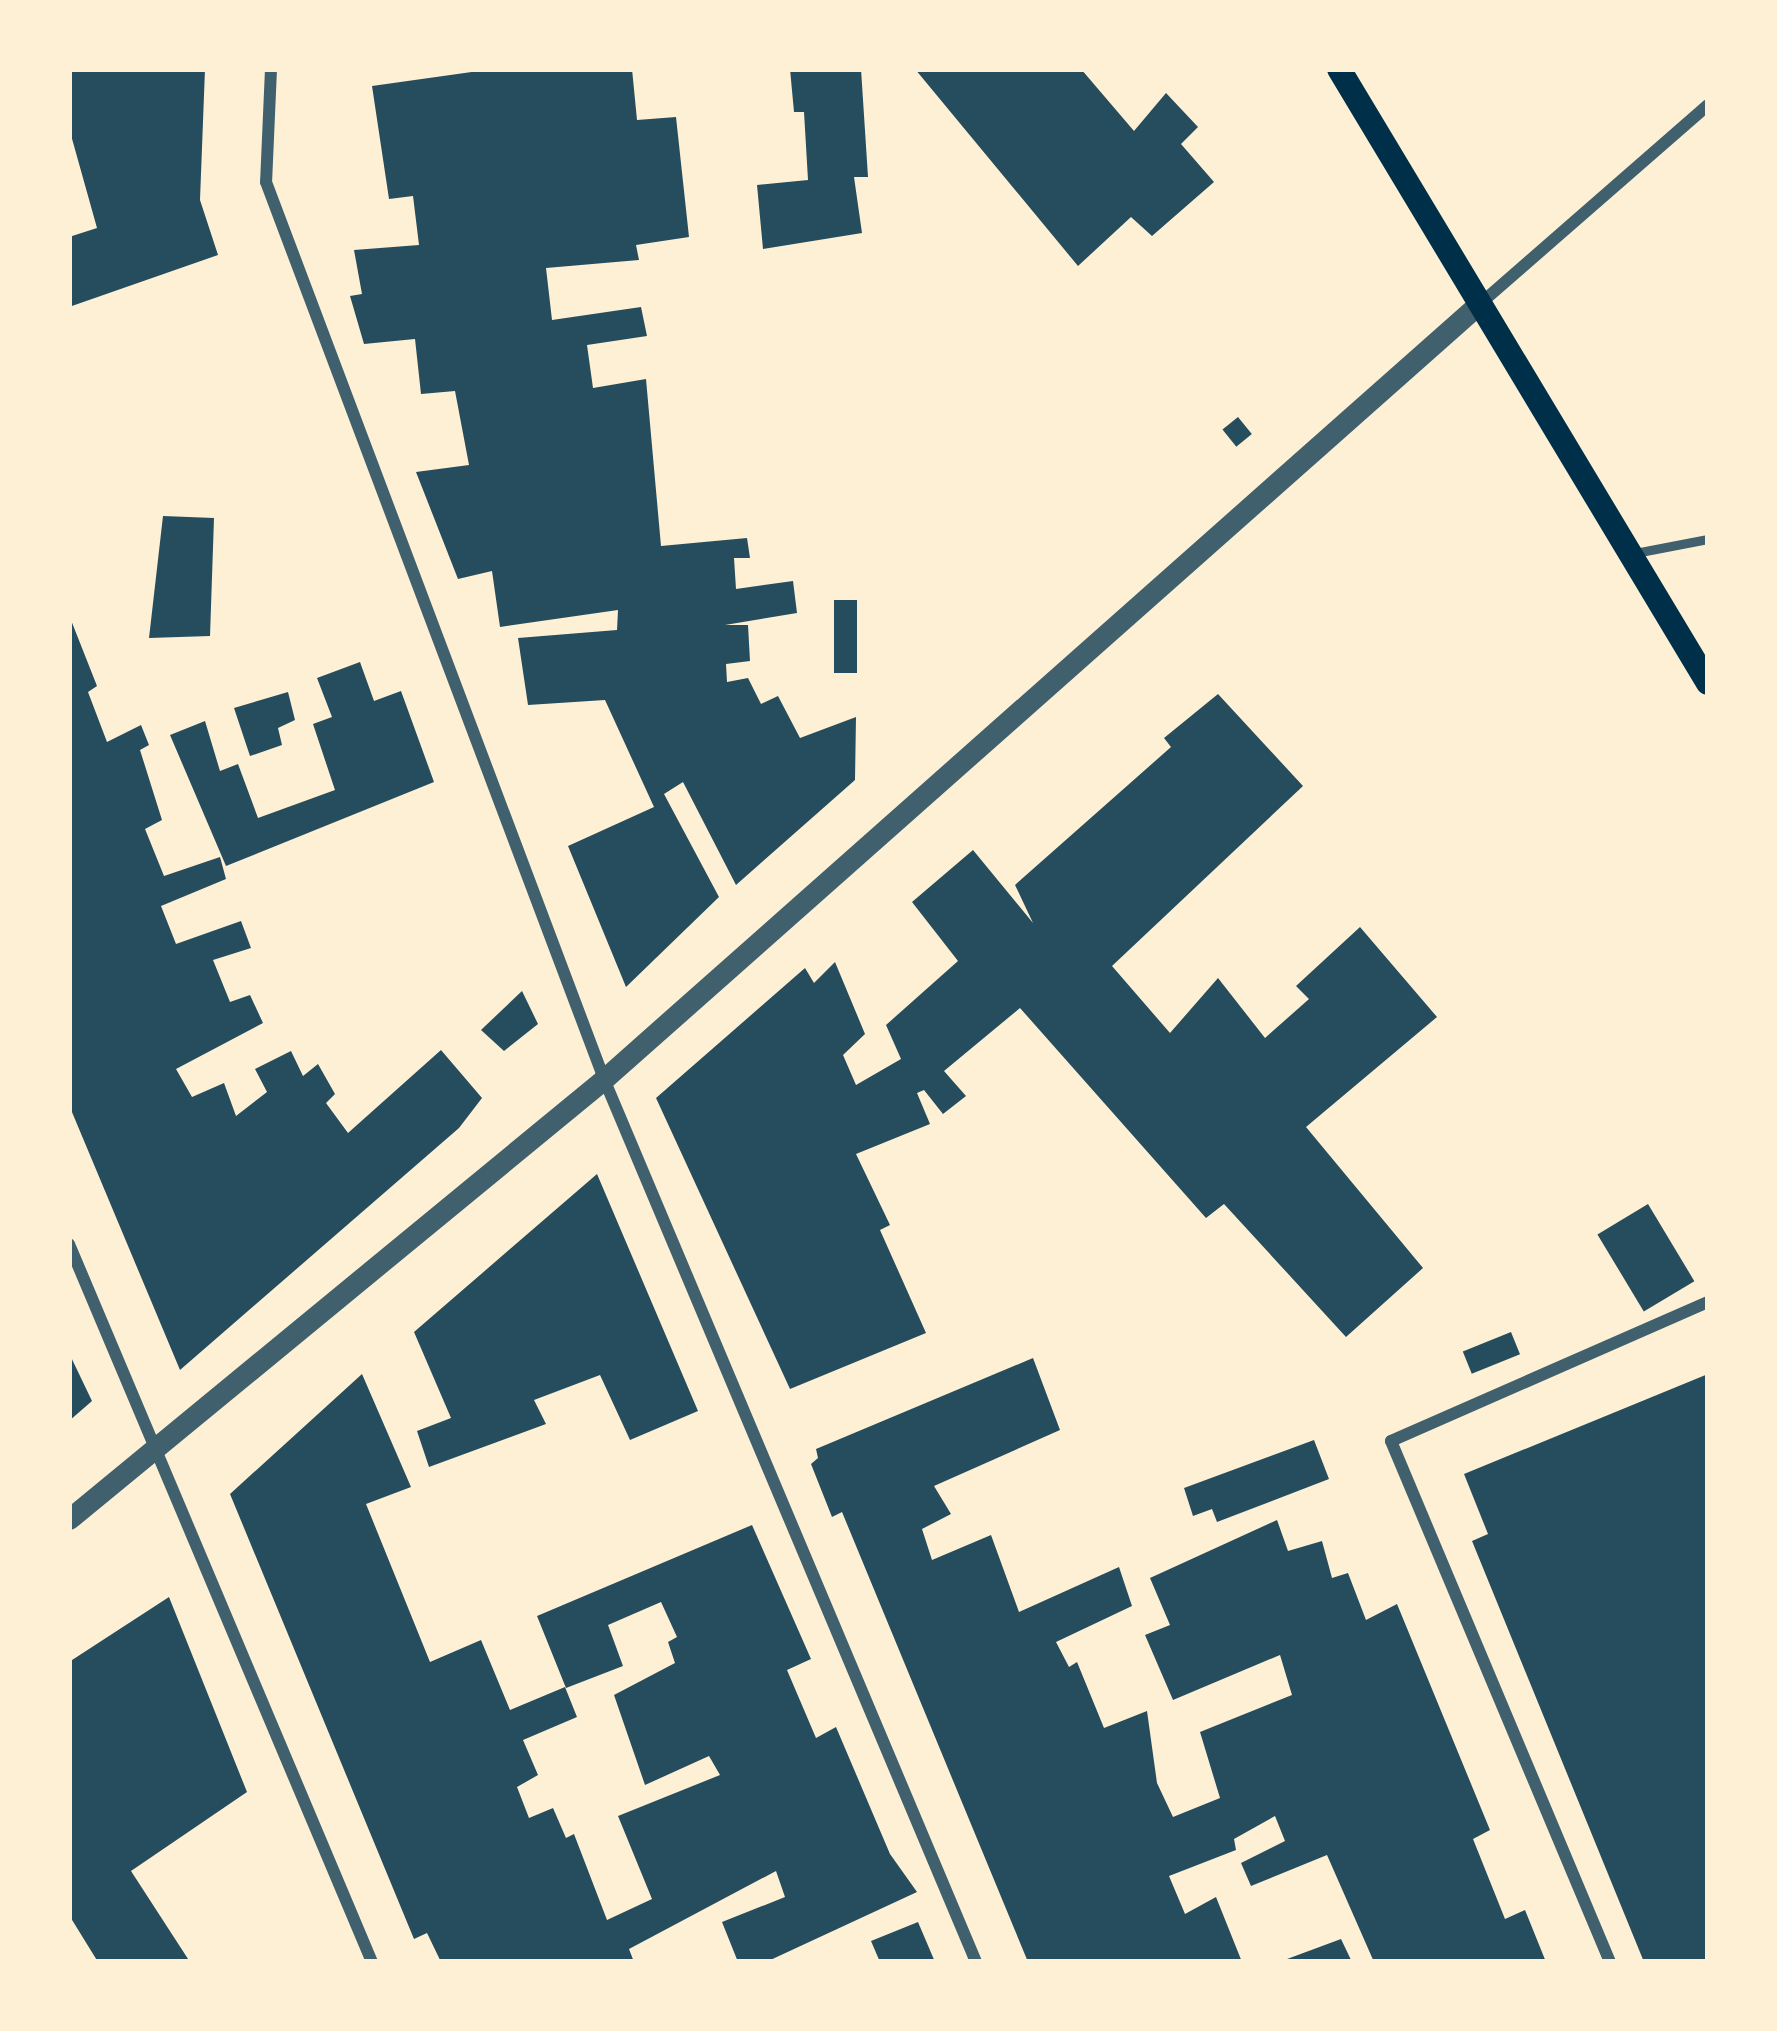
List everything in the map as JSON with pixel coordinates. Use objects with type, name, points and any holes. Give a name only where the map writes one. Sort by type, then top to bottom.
[{"type":"main road","points":[[1339,69],[1708,683]]},
{"type":"street","points":[[271,69],[266,182],[604,1078],[976,1962]]},
{"type":"street","points":[[69,1519],[604,1078],[1708,104]]},
{"type":"street","points":[[69,1244],[372,1962]]},
{"type":"street","points":[[1610,1962],[1390,1442],[1708,1302]]},
{"type":"lane","points":[[1630,554],[1708,539]]},
{"type":"building","points":[[69,69],[205,69],[200,200],[218,255],[69,307],[69,237],[97,228],[69,128]]},
{"type":"building","points":[[493,69],[632,69],[637,120],[676,117],[689,237],[636,245],[639,260],[546,268],[552,320],[641,307],[647,336],[587,345],[593,388],[646,379],[661,546],[747,538],[750,558],[734,558],[736,589],[793,581],[797,613],[725,625],[748,625],[750,661],[726,664],[727,682],[748,678],[761,704],[778,696],[800,738],[856,717],[855,780],[736,885],[683,782],[664,794],[719,897],[626,987],[568,846],[654,807],[605,700],[528,705],[518,638],[617,630],[618,610],[500,627],[492,571],[458,579],[416,472],[469,465],[455,391],[421,394],[415,339],[364,344],[350,296],[362,294],[354,250],[419,245],[413,196],[389,199],[372,86]]},
{"type":"building","points":[[790,69],[861,69],[868,177],[854,177],[862,233],[763,249],[757,185],[808,180],[804,112],[794,112]]},
{"type":"building","points":[[915,69],[1081,69],[1134,131],[1166,93],[1198,127],[1181,144],[1214,182],[1152,236],[1131,217],[1078,266]]},
{"type":"building","points":[[1238,417],[1252,434],[1236,447],[1222,430]]},
{"type":"building","points":[[163,516],[214,518],[210,636],[149,638]]},
{"type":"building","points":[[834,600],[857,600],[857,673],[834,673]]},
{"type":"building","points":[[69,615],[97,686],[88,692],[107,742],[141,725],[149,745],[140,750],[162,820],[145,829],[164,876],[220,857],[226,879],[161,906],[176,944],[241,921],[251,948],[213,960],[230,1002],[250,995],[263,1023],[176,1069],[192,1097],[224,1083],[236,1116],[267,1092],[255,1069],[291,1051],[303,1076],[318,1064],[335,1094],[326,1103],[348,1133],[441,1050],[482,1098],[459,1128],[180,1370],[69,1105]]},
{"type":"building","points":[[360,662],[374,701],[401,691],[434,782],[226,866],[170,735],[205,721],[220,771],[238,764],[258,818],[335,790],[313,724],[332,717],[317,678]]},
{"type":"building","points":[[288,692],[295,720],[278,728],[282,745],[250,756],[234,708]]},
{"type":"building","points":[[1218,694],[1303,786],[1112,966],[1170,1033],[1218,978],[1265,1038],[1309,999],[1296,986],[1360,927],[1437,1017],[1306,1127],[1423,1268],[1346,1337],[1224,1204],[1206,1218],[1020,1008],[944,1071],[966,1096],[943,1114],[924,1090],[917,1093],[930,1124],[856,1154],[890,1225],[880,1230],[926,1333],[790,1389],[656,1098],[805,968],[814,983],[835,962],[865,1034],[843,1055],[856,1085],[901,1059],[886,1025],[958,961],[912,902],[973,850],[1033,923],[1015,885],[1171,747],[1164,738]]},
{"type":"building","points":[[522,991],[538,1024],[504,1051],[481,1030]]},
{"type":"building","points":[[597,1174],[698,1411],[630,1440],[600,1375],[534,1400],[546,1424],[429,1467],[417,1431],[451,1418],[414,1332]]},
{"type":"building","points":[[1648,1204],[1694,1281],[1644,1312],[1597,1234]]},
{"type":"building","points":[[1511,1332],[1520,1354],[1472,1374],[1463,1351]]},
{"type":"building","points":[[69,1353],[92,1401],[69,1421]]},
{"type":"building","points":[[1033,1358],[1060,1430],[934,1486],[951,1514],[922,1529],[932,1560],[991,1535],[1019,1612],[1119,1567],[1132,1606],[1056,1642],[1069,1667],[1077,1662],[1104,1728],[1147,1711],[1157,1783],[1173,1817],[1220,1798],[1200,1732],[1292,1695],[1280,1655],[1173,1700],[1145,1635],[1170,1625],[1150,1578],[1277,1520],[1288,1551],[1322,1541],[1332,1578],[1348,1573],[1366,1620],[1397,1604],[1490,1830],[1473,1839],[1505,1919],[1525,1910],[1546,1962],[1374,1962],[1327,1855],[1251,1886],[1241,1863],[1285,1841],[1275,1816],[1234,1839],[1236,1850],[1169,1876],[1185,1914],[1216,1897],[1242,1962],[1028,1962],[842,1512],[832,1517],[811,1464],[818,1458],[816,1449]]},
{"type":"building","points":[[362,1374],[411,1487],[366,1504],[430,1662],[481,1640],[510,1710],[565,1687],[577,1717],[523,1740],[538,1775],[517,1787],[529,1818],[553,1808],[566,1838],[574,1834],[607,1920],[652,1899],[618,1816],[720,1775],[709,1756],[645,1785],[614,1695],[675,1663],[668,1642],[677,1637],[661,1602],[608,1625],[623,1666],[566,1688],[537,1616],[752,1525],[811,1659],[787,1670],[816,1738],[836,1727],[890,1854],[917,1892],[766,1962],[738,1962],[722,1922],[785,1897],[776,1871],[629,1949],[634,1962],[441,1962],[427,1933],[414,1939],[230,1494]]},
{"type":"building","points":[[1708,1374],[1708,1962],[1644,1962],[1472,1541],[1488,1534],[1464,1474]]},
{"type":"building","points":[[1314,1440],[1329,1479],[1217,1522],[1212,1509],[1193,1516],[1184,1488]]},
{"type":"building","points":[[169,1597],[247,1792],[131,1871],[190,1962],[98,1962],[69,1915],[69,1662]]},
{"type":"building","points":[[918,1922],[935,1962],[880,1962],[871,1941]]},
{"type":"building","points":[[1341,1939],[1352,1962],[1279,1962]]}]
